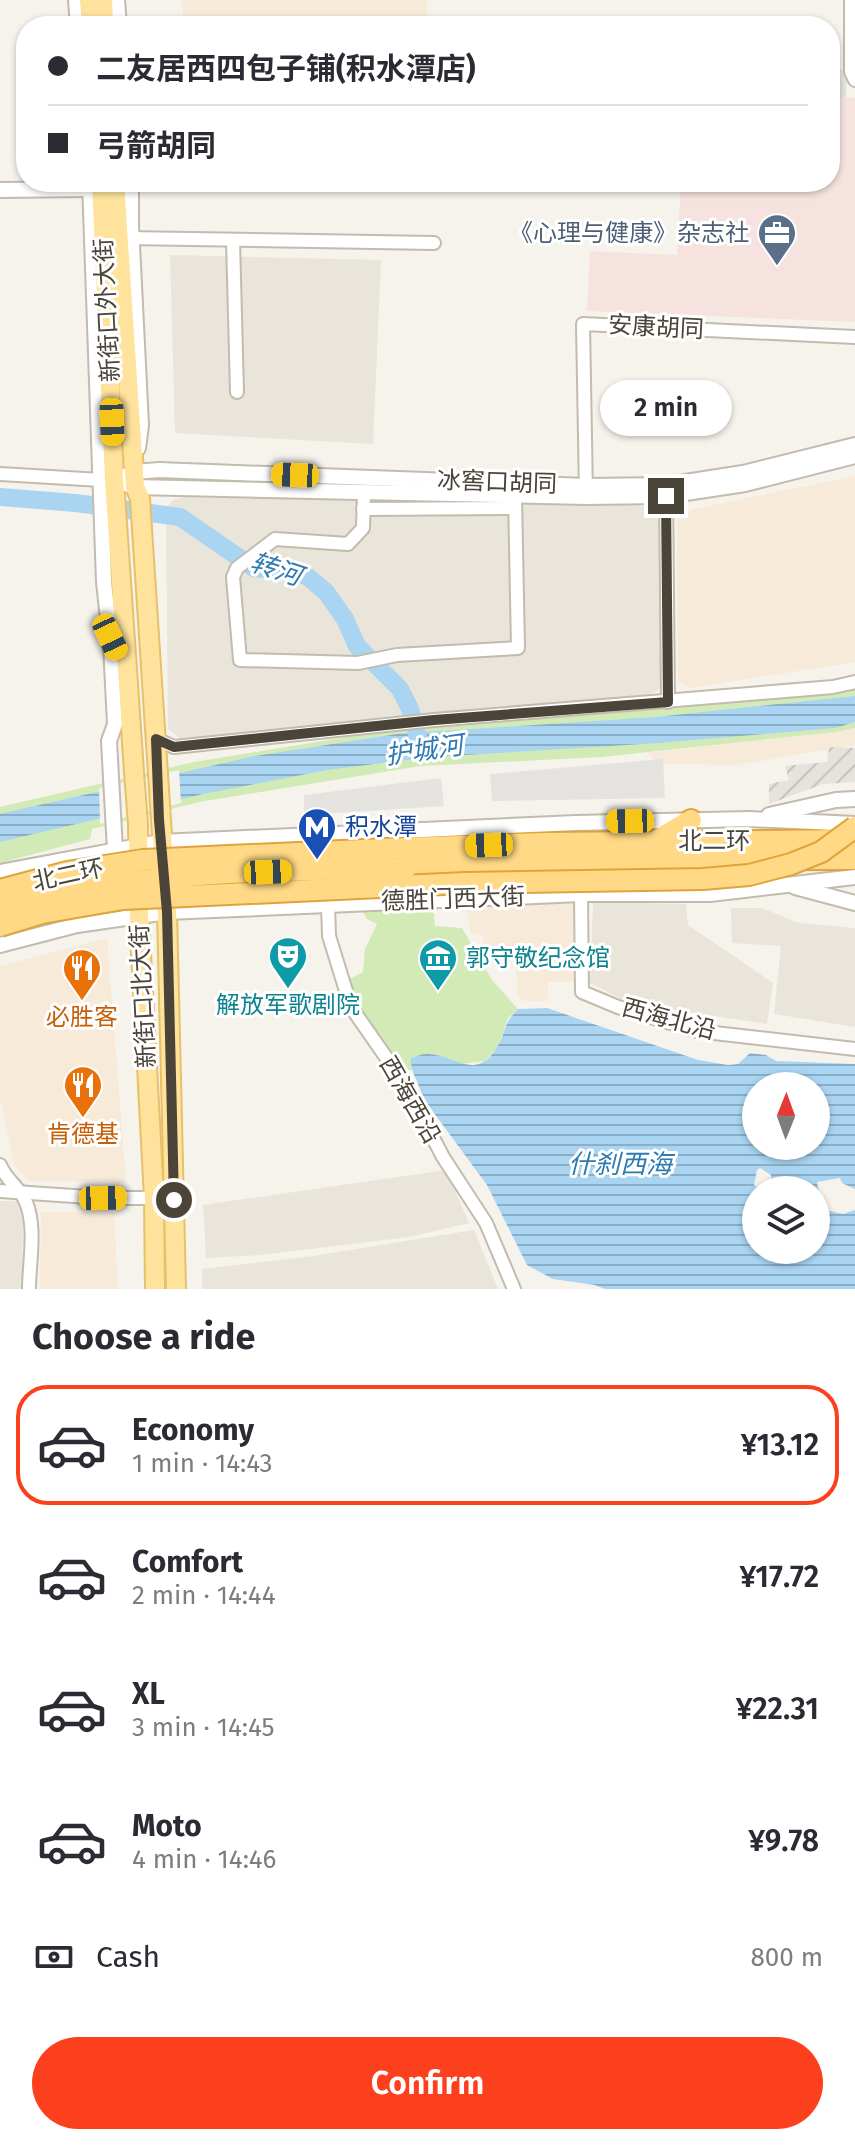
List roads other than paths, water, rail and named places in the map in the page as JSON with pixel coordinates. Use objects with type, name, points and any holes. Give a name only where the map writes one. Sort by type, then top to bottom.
[{"type":"highway","points":[[655,841],[691,820]]},
{"type":"highway","points":[[0,926],[42,913],[123,899],[465,883],[703,879],[749,875],[821,852],[855,825]]},
{"type":"highway","name":"北二环","points":[[0,907],[155,879],[406,858],[655,841],[855,840]]},
{"type":"highway","name":"北二环","points":[[0,890],[67,872],[143,860],[855,859]]},
{"type":"highway","points":[[629,860],[668,875]]},
{"type":"main road","name":"新街口外大街","points":[[95,192],[106,277],[110,520],[129,677],[139,846]]},
{"type":"main road","name":"新街口外大街","points":[[117,192],[125,238],[136,486],[156,739],[160,842]]},
{"type":"main road","points":[[94,317],[106,277]]},
{"type":"main road","name":"新街口北大街","points":[[160,842],[167,912],[176,1289]]},
{"type":"main road","name":"新街口北大街","points":[[139,846],[139,916],[154,1198],[155,1289]]},
{"type":"street","points":[[851,0],[851,72],[855,80]]},
{"type":"street","name":"新街口外大街","points":[[94,192],[94,317],[108,488]]},
{"type":"street","name":"新街口外大街","points":[[125,238],[130,192]]},
{"type":"street","points":[[125,238],[434,243]]},
{"type":"street","points":[[233,240],[237,392]]},
{"type":"street","name":"安康胡同","points":[[586,491],[583,324],[855,337]]},
{"type":"street","name":"冰窖口胡同","points":[[666,490],[855,445]]},
{"type":"street","name":"冰窖口胡同","points":[[136,486],[159,470],[586,491],[666,490],[745,484],[855,456]]},
{"type":"street","points":[[0,474],[108,488],[136,486]]},
{"type":"street","name":"冰窖口胡同","points":[[136,486],[364,493],[514,502],[586,491]]},
{"type":"street","points":[[666,490],[668,702]]},
{"type":"street","points":[[363,509],[514,502],[518,648],[397,655],[358,663],[240,660],[233,577],[237,568],[275,539],[348,544],[363,528],[363,509],[364,493]]},
{"type":"street","name":"新街口外大街","points":[[110,520],[104,582],[115,724],[109,741],[115,850]]},
{"type":"street","name":"新街口外大街","points":[[110,636],[129,677]]},
{"type":"street","points":[[156,739],[174,747],[434,720],[833,687],[855,682]]},
{"type":"street","points":[[749,819],[836,800],[855,799]]},
{"type":"street","points":[[0,872],[160,842],[691,820],[749,819],[855,825]]},
{"type":"street","points":[[337,834],[338,882],[359,903]]},
{"type":"street","name":"德胜门西大街","points":[[167,912],[225,887],[461,876],[668,875],[739,891]]},
{"type":"street","name":"德胜门西大街","points":[[0,945],[77,925],[167,912],[581,894],[710,894],[855,877]]},
{"type":"street","points":[[783,884],[855,903]]},
{"type":"street","name":"西海北沿","points":[[581,894],[582,992],[618,1007],[697,1031],[855,1049]]},
{"type":"street","name":"西海西沿","points":[[328,905],[329,936],[351,1007],[406,1086],[443,1157],[486,1223],[514,1289]]},
{"type":"street","points":[[0,1165],[5,1179],[20,1192],[28,1205],[29,1289]]},
{"type":"street","points":[[0,1191],[154,1198]]},
{"type":"water","name":"护城河","points":[[855,696],[855,722],[835,728],[431,757],[327,770],[203,794],[0,842],[0,814],[255,756],[397,734],[656,717]]},
{"type":"water","name":"什刹西海","points":[[547,1008],[698,1060],[728,1065],[738,1064],[750,1053],[766,1055],[776,1061],[855,1064],[855,1189],[842,1183],[840,1178],[830,1180],[830,1176],[771,1176],[760,1168],[756,1176],[742,1176],[742,1264],[830,1264],[830,1211],[843,1214],[855,1210],[855,1289],[605,1289],[553,1279],[527,1265],[487,1185],[423,1098],[411,1063],[411,1058],[427,1054],[465,1064],[481,1063],[497,1047],[509,1020],[518,1009]]},
{"type":"waterway","name":"转河","points":[[0,497],[76,503],[180,517],[254,568],[296,572],[308,577],[326,592],[345,619],[357,646],[400,689],[410,709],[421,748]]},
{"type":"place","name":"《心理与健康》杂志社","points":[[777,267]]},
{"type":"place","name":"积水潭","points":[[317,861]]},
{"type":"place","name":"解放军歌剧院","points":[[288,990]]},
{"type":"place","name":"郭守敬纪念馆","points":[[438,992]]},
{"type":"place","name":"必胜客","points":[[82,1002]]},
{"type":"place","name":"肯德基","points":[[83,1119]]}]
